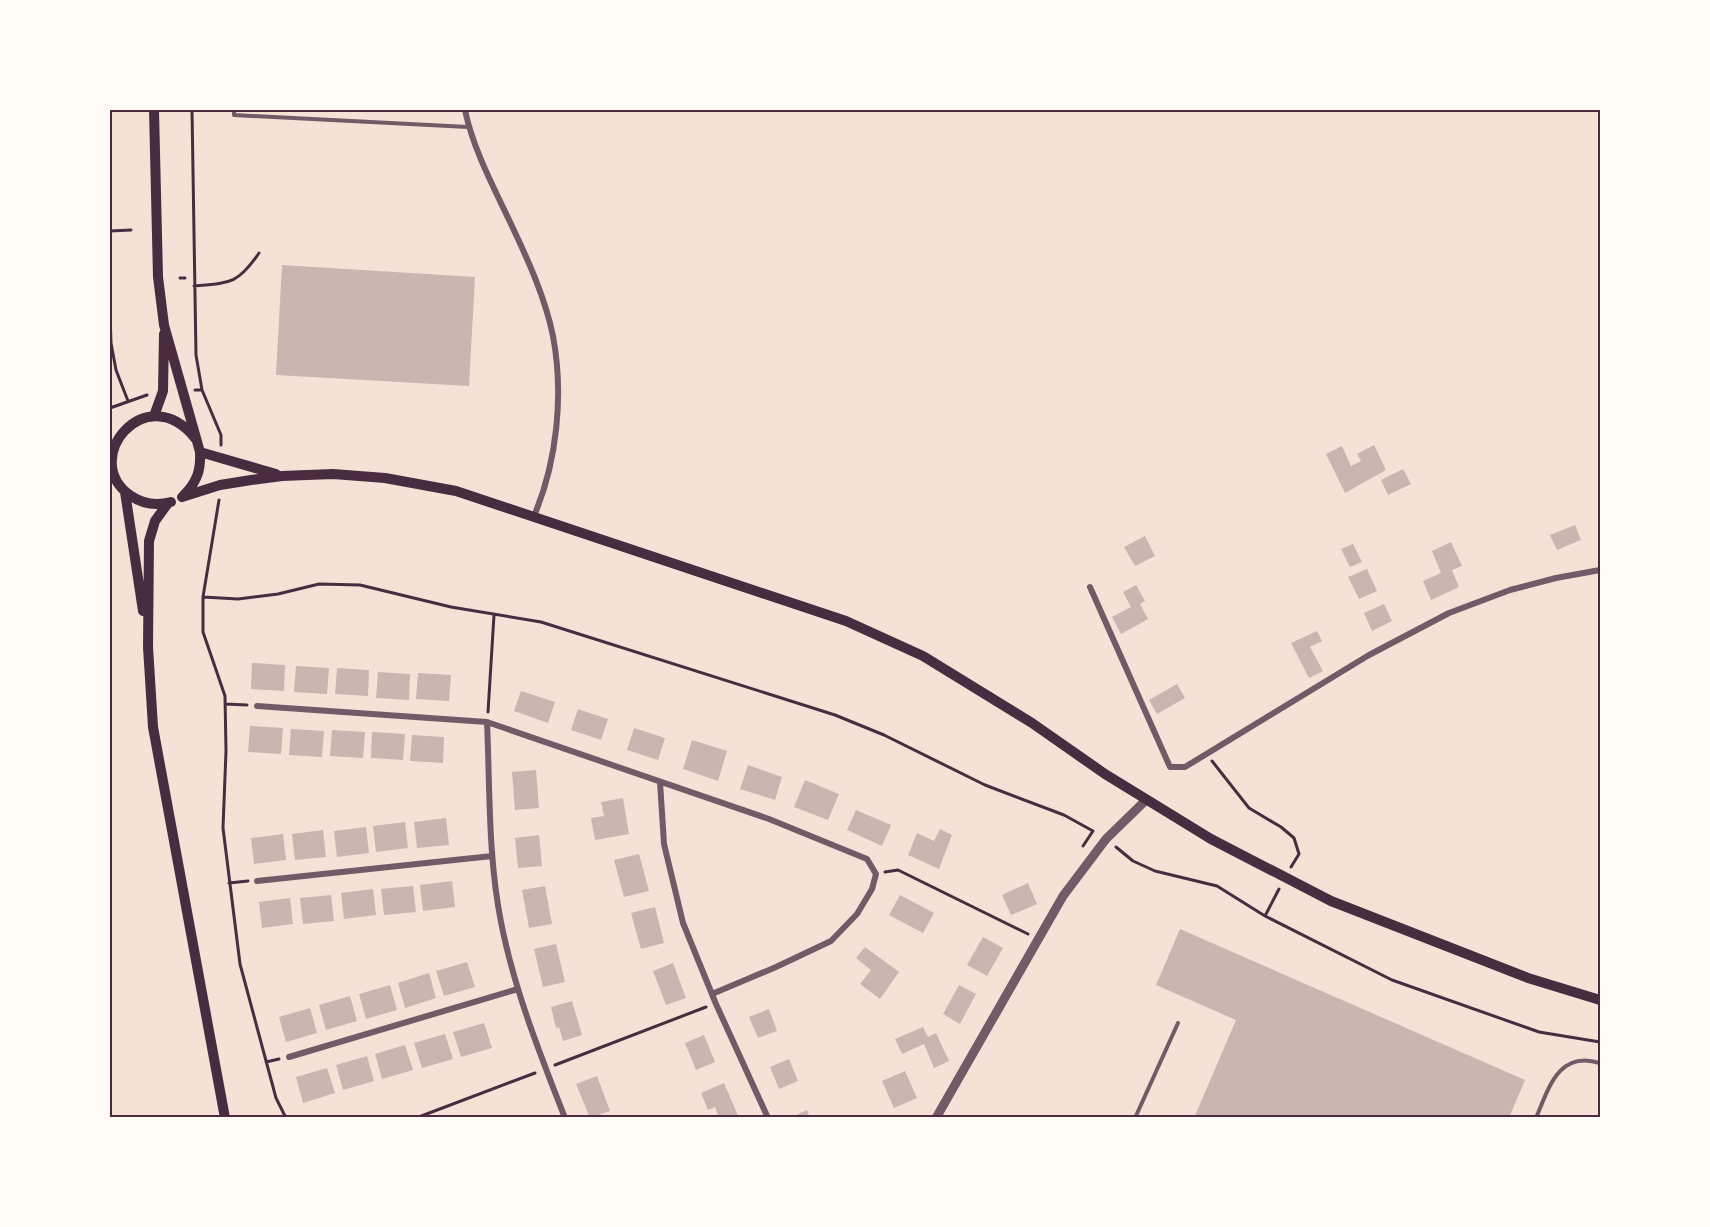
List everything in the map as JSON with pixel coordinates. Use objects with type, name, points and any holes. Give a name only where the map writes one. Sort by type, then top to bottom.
[{"type":"main road","points":[[154,110],[156,242],[164,324],[163,391],[154,416]]},
{"type":"main road","points":[[164,324],[200,452],[201,464],[198,477],[182,497]]},
{"type":"main road","points":[[110,432],[140,419],[154,416],[176,420],[195,438]]},
{"type":"main road","points":[[131,423],[115,444],[112,472],[125,492],[145,503],[168,503],[220,484],[282,476],[333,474],[385,478],[456,491],[846,621],[923,656],[1032,723],[1146,800],[1211,839],[1285,878],[1331,901],[1458,951],[1528,978],[1600,1000]]},
{"type":"main road","points":[[200,452],[282,476]]},
{"type":"main road","points":[[125,492],[148,647]]},
{"type":"main road","points":[[168,503],[155,521],[149,541],[148,647],[153,727],[225,1118]]},
{"type":"street","points":[[465,110],[468,127],[535,277],[553,336],[559,390],[548,474],[534,516]]},
{"type":"street","points":[[1090,587],[1170,767],[1185,767],[1369,655],[1449,613],[1510,590],[1600,570]]},
{"type":"street","points":[[257,706],[487,722],[770,819],[867,859],[876,874],[872,889],[856,914],[831,941],[712,994]]},
{"type":"street","points":[[487,722],[492,856],[501,922],[519,989],[565,1118]]},
{"type":"street","points":[[660,783],[664,844],[683,924],[716,1004],[768,1118]]},
{"type":"street","points":[[936,1118],[1063,896],[1106,839],[1146,800]]},
{"type":"street","points":[[257,880],[492,856]]},
{"type":"street","points":[[289,1057],[519,989]]},
{"type":"lane","points":[[234,110],[234,115],[468,127]]},
{"type":"lane","points":[[1135,1118],[1178,1023]]},
{"type":"lane","points":[[1536,1118],[1555,1076],[1569,1063],[1587,1059],[1600,1063]]},
{"type":"path","points":[[192,110],[196,355],[202,390],[221,435],[221,458]]},
{"type":"path","points":[[110,231],[131,230]]},
{"type":"path","points":[[194,286],[233,281],[247,270],[259,253]]},
{"type":"path","points":[[110,313],[111,343],[116,370],[128,401]]},
{"type":"path","points":[[184,390],[202,390]]},
{"type":"path","points":[[110,408],[163,391]]},
{"type":"path","points":[[220,484],[203,597],[202,632],[225,696],[226,751],[223,828],[240,964],[276,1098],[286,1118]]},
{"type":"path","points":[[203,597],[238,599],[278,594],[319,584],[360,585],[451,607],[552,626],[835,715],[884,735],[986,785],[1064,815],[1093,831],[1081,849]]},
{"type":"path","points":[[487,722],[495,615]]},
{"type":"path","points":[[225,704],[257,706]]},
{"type":"path","points":[[1207,754],[1249,808],[1281,827],[1294,838],[1299,854],[1264,916]]},
{"type":"path","points":[[1106,839],[1133,861],[1155,871],[1217,886],[1264,916],[1392,980],[1539,1032],[1600,1042]]},
{"type":"path","points":[[876,874],[898,870],[1038,939]]},
{"type":"path","points":[[229,883],[257,880]]},
{"type":"path","points":[[1026,934],[1032,924]]},
{"type":"path","points":[[416,1118],[716,1004]]},
{"type":"building","points":[[282,265],[475,277],[469,386],[276,375]]},
{"type":"building","points":[[1374,445],[1386,470],[1345,493],[1326,454],[1342,446],[1351,466],[1361,461],[1357,454]]},
{"type":"building","points":[[1403,469],[1411,484],[1388,495],[1381,480]]},
{"type":"building","points":[[1575,525],[1581,540],[1557,550],[1550,535]]},
{"type":"building","points":[[1145,536],[1155,556],[1135,566],[1124,547]]},
{"type":"building","points":[[1451,542],[1462,566],[1452,570],[1459,587],[1431,600],[1423,581],[1441,573],[1432,551]]},
{"type":"building","points":[[1353,544],[1362,562],[1350,567],[1341,549]]},
{"type":"building","points":[[1367,569],[1377,591],[1359,599],[1348,577]]},
{"type":"building","points":[[1136,585],[1145,601],[1140,604],[1148,619],[1121,634],[1112,617],[1131,607],[1123,592]]},
{"type":"building","points":[[1384,604],[1392,621],[1372,631],[1364,613]]},
{"type":"building","points":[[1317,631],[1322,641],[1310,647],[1323,671],[1309,678],[1291,643]]},
{"type":"building","points":[[252,663],[285,665],[284,691],[251,689]]},
{"type":"building","points":[[296,666],[329,668],[327,694],[294,692]]},
{"type":"building","points":[[337,668],[369,670],[368,696],[335,694]]},
{"type":"building","points":[[378,672],[410,674],[409,700],[376,698]]},
{"type":"building","points":[[418,673],[451,675],[449,701],[416,699]]},
{"type":"building","points":[[1177,684],[1185,698],[1157,714],[1149,700]]},
{"type":"building","points":[[521,691],[555,702],[548,723],[514,711]]},
{"type":"building","points":[[578,709],[608,719],[601,740],[571,730]]},
{"type":"building","points":[[250,726],[283,728],[281,754],[248,752]]},
{"type":"building","points":[[634,728],[665,738],[658,760],[627,750]]},
{"type":"building","points":[[291,729],[324,731],[322,757],[289,755]]},
{"type":"building","points":[[332,730],[365,732],[363,758],[330,756]]},
{"type":"building","points":[[372,732],[405,734],[403,760],[371,758]]},
{"type":"building","points":[[412,735],[444,737],[443,763],[410,761]]},
{"type":"building","points":[[692,740],[727,751],[718,781],[683,769]]},
{"type":"building","points":[[748,765],[782,777],[775,800],[740,789]]},
{"type":"building","points":[[536,770],[539,808],[515,810],[512,772]]},
{"type":"building","points":[[805,780],[839,794],[828,820],[794,807]]},
{"type":"building","points":[[623,798],[629,834],[595,840],[591,818],[604,816],[601,802]]},
{"type":"building","points":[[856,810],[891,825],[882,846],[847,830]]},
{"type":"building","points":[[446,818],[449,845],[417,848],[414,822]]},
{"type":"building","points":[[405,822],[408,848],[376,852],[373,826]]},
{"type":"building","points":[[366,827],[369,853],[337,857],[334,831]]},
{"type":"building","points":[[940,829],[952,835],[939,869],[908,855],[917,833],[934,841]]},
{"type":"building","points":[[323,830],[326,857],[295,860],[292,834]]},
{"type":"building","points":[[283,834],[286,860],[254,864],[251,838]]},
{"type":"building","points":[[539,835],[542,866],[518,868],[515,838]]},
{"type":"building","points":[[639,854],[649,891],[624,897],[614,860]]},
{"type":"building","points":[[452,881],[455,907],[423,911],[420,885]]},
{"type":"building","points":[[1028,883],[1037,904],[1011,915],[1002,895]]},
{"type":"building","points":[[413,886],[416,912],[384,915],[381,889]]},
{"type":"building","points":[[545,886],[552,924],[529,928],[522,890]]},
{"type":"building","points":[[373,889],[376,915],[344,919],[341,893]]},
{"type":"building","points":[[331,895],[334,921],[303,924],[300,898]]},
{"type":"building","points":[[900,895],[934,913],[923,933],[889,915]]},
{"type":"building","points":[[290,898],[293,924],[262,928],[259,902]]},
{"type":"building","points":[[655,907],[664,943],[641,949],[631,913]]},
{"type":"building","points":[[1180,929],[1525,1080],[1509,1118],[1194,1118],[1236,1020],[1156,985]]},
{"type":"building","points":[[983,937],[1003,948],[987,976],[967,965]]},
{"type":"building","points":[[556,944],[565,982],[543,987],[534,949]]},
{"type":"building","points":[[865,947],[899,972],[880,999],[860,984],[871,970],[856,958]]},
{"type":"building","points":[[467,962],[475,987],[444,996],[436,971]]},
{"type":"building","points":[[673,963],[686,998],[666,1005],[653,971]]},
{"type":"building","points":[[429,973],[436,998],[405,1008],[398,983]]},
{"type":"building","points":[[390,985],[397,1010],[366,1019],[359,994]]},
{"type":"building","points":[[959,985],[976,994],[960,1024],[943,1014]]},
{"type":"building","points":[[350,996],[357,1021],[326,1030],[319,1005]]},
{"type":"building","points":[[572,1001],[582,1035],[563,1041],[559,1027],[556,1028],[551,1007]]},
{"type":"building","points":[[310,1008],[317,1033],[286,1042],[279,1017]]},
{"type":"building","points":[[769,1009],[777,1031],[758,1038],[749,1017]]},
{"type":"building","points":[[484,1023],[492,1048],[461,1057],[453,1032]]},
{"type":"building","points":[[923,1027],[928,1037],[936,1033],[949,1061],[934,1068],[924,1044],[902,1054],[895,1039]]},
{"type":"building","points":[[445,1034],[453,1059],[422,1068],[414,1043]]},
{"type":"building","points":[[704,1035],[715,1062],[696,1070],[685,1043]]},
{"type":"building","points":[[405,1045],[413,1070],[382,1079],[375,1054]]},
{"type":"building","points":[[367,1056],[374,1081],[343,1090],[336,1065]]},
{"type":"building","points":[[789,1059],[798,1081],[779,1089],[770,1067]]},
{"type":"building","points":[[327,1068],[335,1093],[303,1103],[296,1077]]},
{"type":"building","points":[[905,1071],[917,1098],[894,1108],[882,1081]]},
{"type":"building","points":[[597,1076],[610,1111],[590,1118],[576,1084]]},
{"type":"building","points":[[724,1083],[739,1118],[719,1118],[715,1107],[708,1110],[701,1093]]},
{"type":"building","points":[[807,1110],[810,1118],[790,1118]]}]
